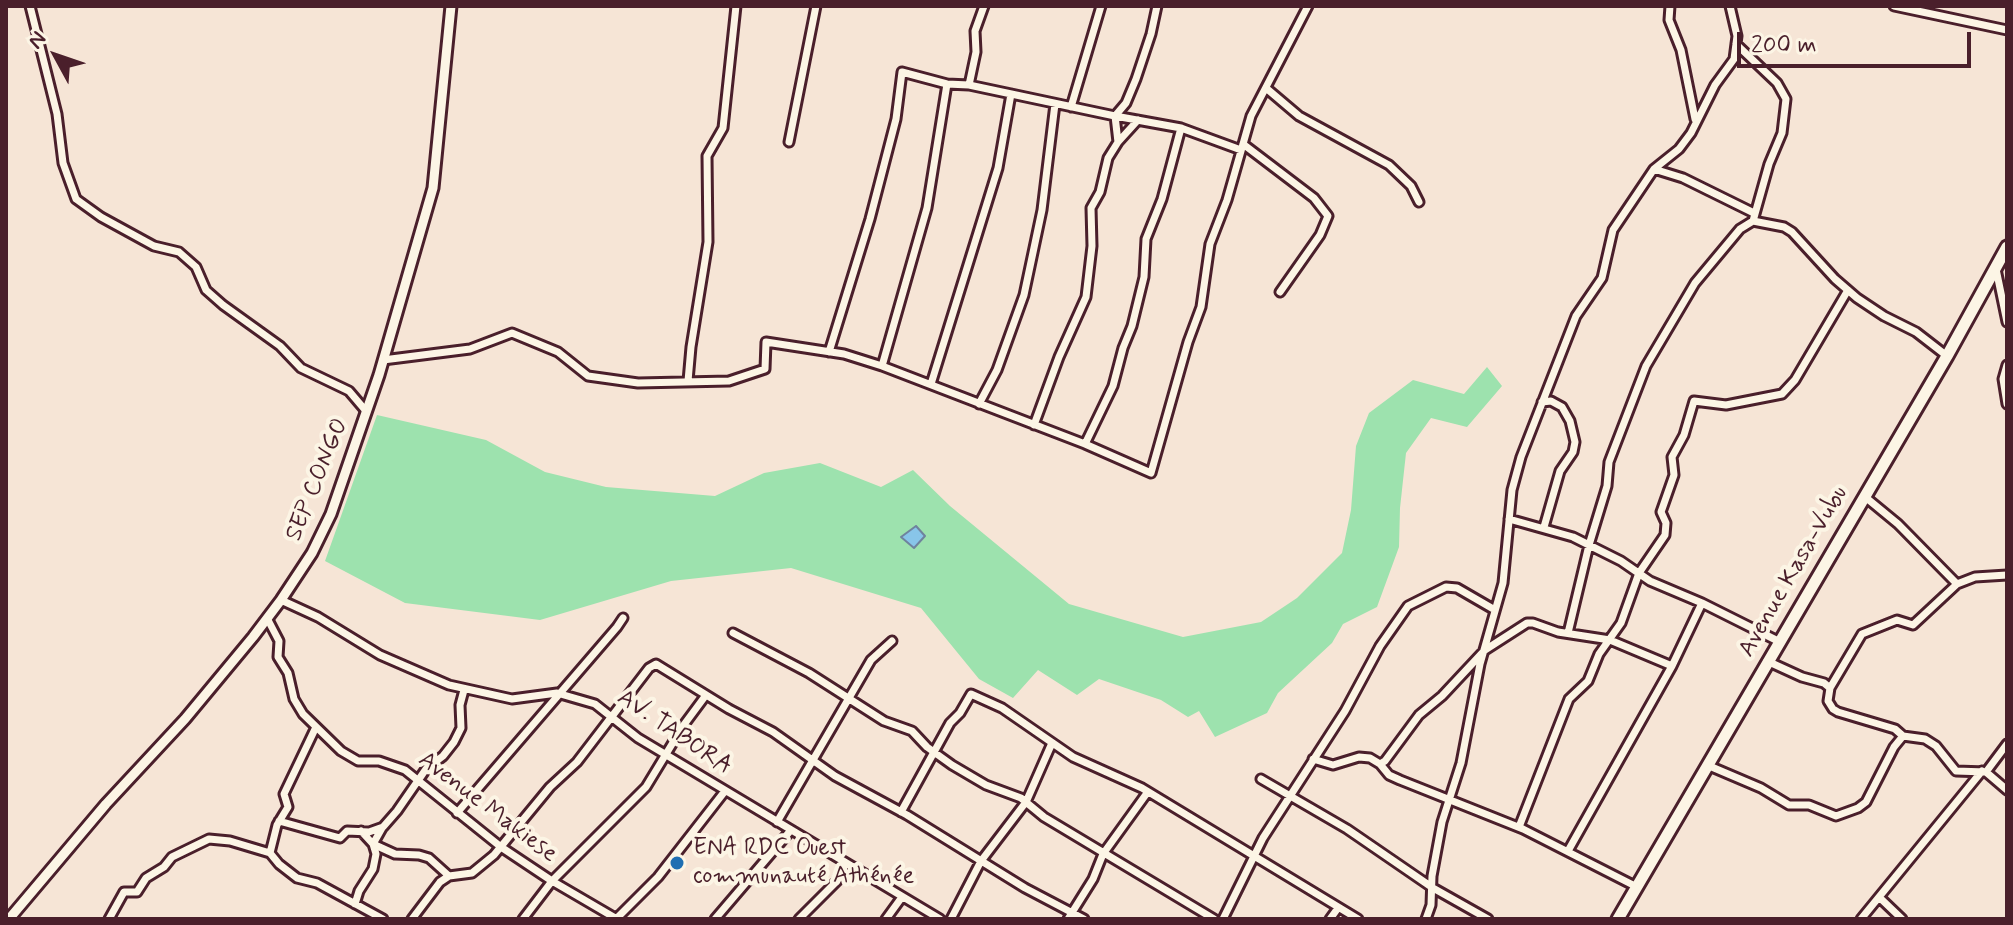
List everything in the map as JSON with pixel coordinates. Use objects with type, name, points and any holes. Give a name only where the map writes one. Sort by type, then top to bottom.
[{"type":"highway","name":"Avenue Kasa-Vubu","points":[[1618,919],[1947,356],[2007,247]]},
{"type":"street","points":[[30,6],[57,114],[63,163],[76,199],[101,217],[154,246],[179,252],[196,267],[206,290],[223,305],[280,346],[301,368],[349,391],[366,411]]},
{"type":"street","name":"SEP CONGO","points":[[9,919],[106,804],[185,719],[267,618],[312,553],[331,514],[383,360],[433,188],[451,6]]},
{"type":"street","points":[[688,381],[708,242],[707,156],[723,128],[736,6]]},
{"type":"street","points":[[789,142],[816,6]]},
{"type":"street","points":[[969,85],[976,52],[975,31],[984,6]]},
{"type":"street","points":[[1071,107],[1101,6]]},
{"type":"street","points":[[1118,142],[1115,116],[1126,103],[1136,79],[1157,6]]},
{"type":"street","points":[[383,360],[470,349],[512,333],[558,352],[588,376],[638,383],[729,381],[765,369],[766,342],[829,352],[882,366],[1085,444],[1151,473],[1201,307],[1210,244],[1227,200],[1251,116],[1308,6]]},
{"type":"street","points":[[1670,6],[1669,20],[1681,50],[1696,117],[1691,133]]},
{"type":"street","points":[[1426,919],[1437,846],[1461,763],[1504,578],[1513,481],[1576,316],[1602,278],[1613,230],[1654,169],[1679,149],[1691,133],[1715,85],[1734,59],[1736,29],[1730,6]]},
{"type":"street","points":[[1894,6],[2007,30]]},
{"type":"street","points":[[1568,633],[1607,486],[1609,462],[1646,366],[1695,283],[1726,244],[1754,217],[1769,164],[1782,133],[1786,99],[1777,83],[1736,44]]},
{"type":"street","points":[[829,352],[870,219],[896,119],[902,72],[947,84],[969,85],[1181,128],[1242,147],[1314,198],[1328,216],[1320,235],[1280,292]]},
{"type":"street","points":[[882,366],[927,208],[947,84]]},
{"type":"street","points":[[1266,88],[1299,116],[1389,165],[1411,186],[1419,202]]},
{"type":"street","points":[[931,384],[998,168],[1011,94]]},
{"type":"street","points":[[979,404],[1002,357],[1024,295],[1044,196],[1055,104]]},
{"type":"street","points":[[1034,425],[1059,357],[1086,297],[1092,246],[1091,208],[1100,192],[1108,158],[1138,120]]},
{"type":"street","points":[[1085,444],[1113,386],[1132,326],[1144,277],[1146,239],[1162,199],[1181,128]]},
{"type":"street","points":[[1654,169],[1683,178],[1754,217],[1792,232],[1848,290],[1872,310],[1916,332],[1947,356]]},
{"type":"street","points":[[1996,268],[2007,322]]},
{"type":"street","points":[[1519,827],[1569,699],[1587,683],[1599,654],[1621,623],[1639,573],[1665,535],[1666,523],[1661,512],[1674,475],[1672,457],[1684,435],[1694,401],[1726,405],[1782,394],[1795,380],[1848,290]]},
{"type":"street","points":[[2007,365],[2003,379],[2007,404]]},
{"type":"street","points":[[1542,402],[1551,401],[1562,407],[1575,433],[1573,452],[1560,471],[1544,527]]},
{"type":"street","points":[[1864,496],[1898,524],[1957,584]]},
{"type":"street","points":[[1509,519],[1544,527],[1589,545],[1650,581],[1778,641]]},
{"type":"street","points":[[2007,575],[1975,577],[1957,584],[1913,625],[1897,620],[1862,634],[1830,688],[1828,701],[1833,709],[1895,729],[1903,736],[1925,739],[1956,771],[1984,771],[2007,790]]},
{"type":"street","points":[[1223,919],[1253,857],[1345,711],[1380,646],[1414,601],[1446,587],[1457,588],[1495,610]]},
{"type":"street","name":"AV. TABORA","points":[[281,600],[318,617],[380,655],[464,690],[512,699],[560,693],[595,704],[665,755],[940,919]]},
{"type":"street","points":[[1568,851],[1672,666],[1702,603]]},
{"type":"street","name":"Avenue Makiese","points":[[267,618],[279,641],[278,657],[288,673],[294,699],[303,714],[341,751],[358,761],[379,761],[398,766],[501,847],[616,919]]},
{"type":"street","points":[[458,812],[623,618]]},
{"type":"street","points":[[1380,764],[1419,715],[1442,696],[1485,650],[1527,623],[1610,640],[1672,666]]},
{"type":"street","points":[[733,633],[809,673],[884,721],[912,731],[934,753],[986,785],[1014,794],[1036,812],[1103,854],[1214,919]]},
{"type":"street","points":[[777,822],[871,660],[892,641]]},
{"type":"street","points":[[1767,661],[1830,688]]},
{"type":"street","points":[[412,919],[433,890],[449,876],[472,873],[485,864],[550,787],[577,762],[653,664],[661,665],[706,695],[773,732],[835,776],[901,812],[1070,916],[1084,919]]},
{"type":"street","points":[[355,904],[373,869],[376,854],[373,844],[383,827],[426,769],[443,756],[458,735],[464,690]]},
{"type":"street","points":[[901,812],[950,723],[971,694],[1002,708],[1073,757],[1129,781],[1358,919]]},
{"type":"street","points":[[523,919],[552,881],[638,796],[706,695]]},
{"type":"street","points":[[270,853],[279,821],[288,807],[284,794],[316,727]]},
{"type":"street","points":[[1707,765],[1761,788],[1789,805],[1809,805],[1836,816],[1866,802],[1894,747],[1903,736]]},
{"type":"street","points":[[951,919],[981,861],[1026,802],[1052,743]]},
{"type":"street","points":[[1861,919],[2007,744]]},
{"type":"street","points":[[1313,759],[1333,765],[1359,757],[1370,758],[1389,775],[1519,827],[1637,887]]},
{"type":"street","points":[[1261,779],[1347,829],[1433,888],[1488,919]]},
{"type":"street","points":[[616,919],[658,877],[725,791]]},
{"type":"street","points":[[1070,916],[1093,879],[1103,854],[1147,793]]},
{"type":"street","points":[[279,821],[340,838],[347,831],[369,832],[383,827]]},
{"type":"street","points":[[715,919],[791,830]]},
{"type":"street","points":[[361,831],[373,844],[395,854],[429,858],[449,876]]},
{"type":"street","points":[[109,919],[124,892],[137,892],[146,878],[164,867],[172,857],[209,839],[230,841],[270,853],[297,878],[317,883],[383,919]]},
{"type":"street","points":[[799,919],[837,881],[846,863]]},
{"type":"street","points":[[886,919],[902,897]]},
{"type":"street","points":[[1879,897],[1902,919]]},
{"type":"street","points":[[1330,919],[1338,908]]},
{"type":"green space","points":[[1487,367],[1502,386],[1467,427],[1431,418],[1406,453],[1399,547],[1377,607],[1343,624],[1332,643],[1278,693],[1267,713],[1215,737],[1199,711],[1188,717],[1161,700],[1099,679],[1077,695],[1038,670],[1013,698],[979,679],[921,608],[791,568],[671,581],[540,620],[405,603],[325,561],[377,415],[486,440],[545,472],[606,487],[715,496],[764,473],[820,463],[881,487],[913,470],[950,506],[1069,604],[1183,637],[1261,622],[1297,598],[1342,553],[1351,510],[1356,446],[1369,413],[1413,380],[1464,394]]},
{"type":"water","points":[[916,526],[925,536],[914,548],[901,537]]},
{"type":"place","name":"ENA RDC Ouest communauté Athénée","points":[[677,863]]}]
